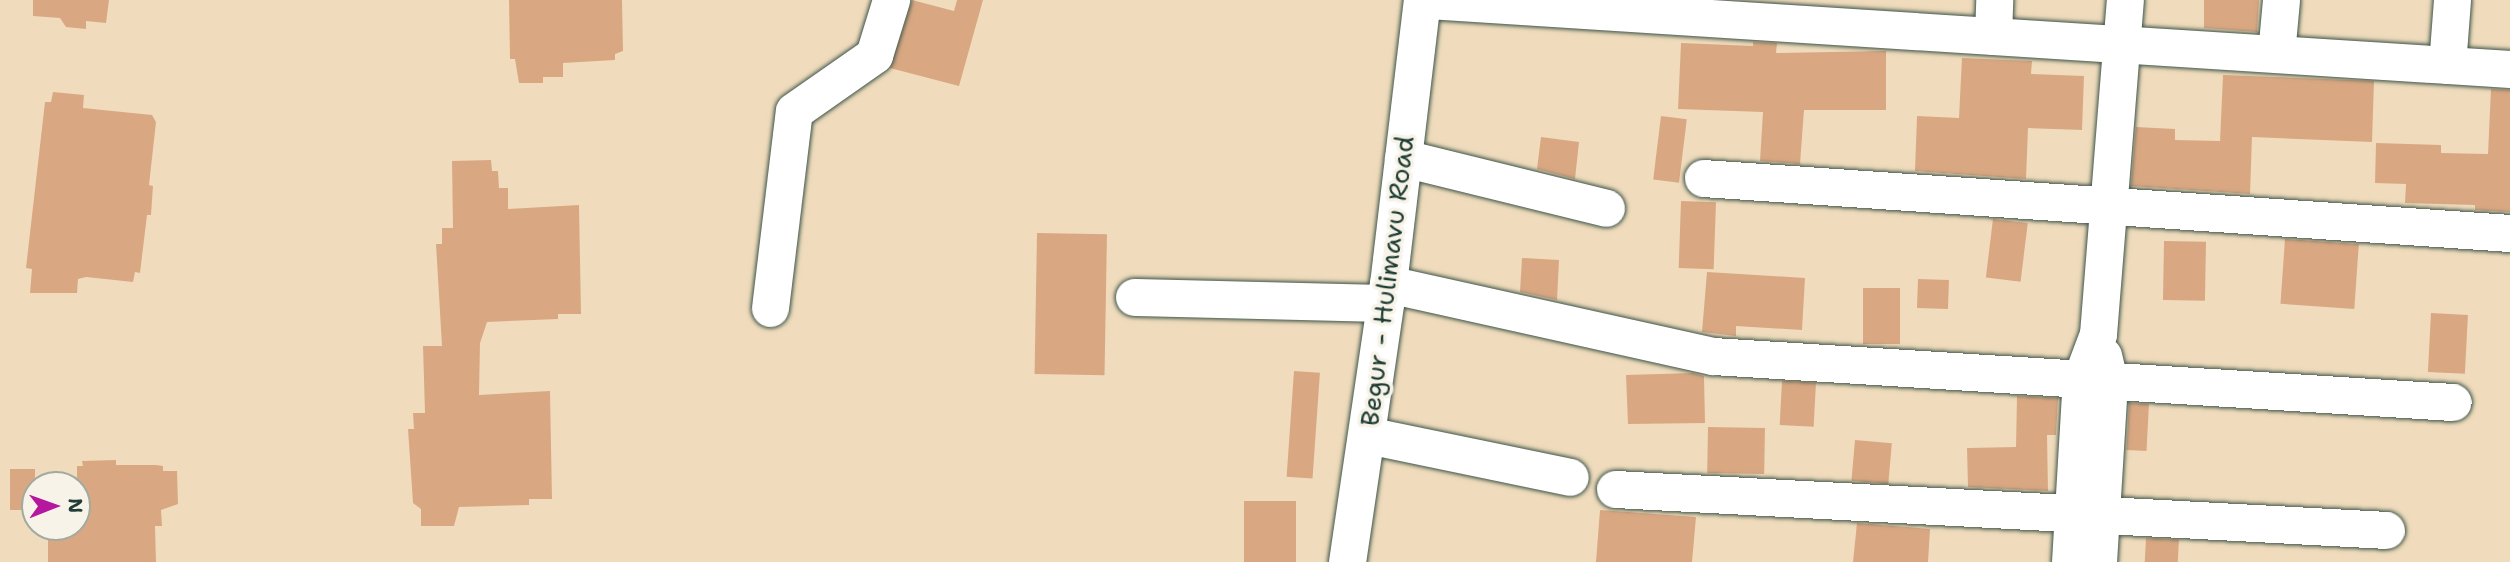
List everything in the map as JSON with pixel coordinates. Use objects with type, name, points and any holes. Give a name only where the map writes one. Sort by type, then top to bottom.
[{"type":"street","points":[[770,308],[794,111],[874,55],[891,0]]},
{"type":"street","name":"Begur - Hulimavu Road","points":[[1348,562],[1387,293],[1422,0]]},
{"type":"street","points":[[1429,0],[1583,5],[2121,46],[2510,69]]},
{"type":"street","points":[[1993,36],[1994,0]]},
{"type":"street","points":[[2070,562],[2087,515],[2098,334],[2111,208],[2125,0]]},
{"type":"street","points":[[2276,54],[2281,0]]},
{"type":"street","points":[[2447,65],[2452,0]]},
{"type":"street","points":[[1403,158],[1606,208]]},
{"type":"street","points":[[1703,178],[2111,208],[2510,233]]},
{"type":"street","points":[[1134,297],[1387,293],[1713,356],[2453,402]]},
{"type":"street","points":[[1367,435],[1570,477]]},
{"type":"street","points":[[1615,489],[2386,530]]},
{"type":"street","points":[[2087,515],[2098,562]]},
{"type":"building","points":[[33,0],[109,0],[106,23],[86,21],[86,29],[66,27],[60,18],[33,16]]},
{"type":"building","points":[[509,0],[622,0],[623,51],[615,54],[615,60],[563,63],[563,77],[543,77],[543,83],[519,83],[515,59],[510,59]]},
{"type":"building","points":[[912,0],[954,11],[957,0],[983,0],[959,86],[890,68]]},
{"type":"building","points":[[2204,0],[2259,0],[2257,32],[2204,28]]},
{"type":"building","points":[[1753,42],[1777,43],[1776,53],[1886,51],[1886,110],[1804,110],[1800,164],[1760,161],[1763,112],[1678,109],[1681,43],[1753,46]]},
{"type":"building","points":[[1962,58],[2032,61],[2031,74],[2084,76],[2082,130],[2028,128],[2026,179],[1915,171],[1917,116],[1959,118]]},
{"type":"building","points":[[2223,75],[2374,81],[2372,142],[2252,137],[2250,194],[2131,186],[2136,127],[2175,129],[2175,140],[2220,141]]},
{"type":"building","points":[[2491,89],[2510,90],[2510,212],[2475,210],[2475,205],[2405,203],[2406,184],[2375,183],[2376,143],[2441,145],[2441,153],[2488,154]]},
{"type":"building","points":[[53,92],[84,95],[83,108],[152,115],[156,122],[149,185],[153,186],[151,215],[147,215],[140,273],[135,272],[133,282],[86,277],[78,279],[77,293],[30,293],[32,269],[26,268],[45,102],[51,102]]},
{"type":"building","points":[[1661,116],[1687,119],[1679,183],[1653,180]]},
{"type":"building","points":[[1541,137],[1579,142],[1575,179],[1537,169]]},
{"type":"building","points":[[491,160],[492,171],[498,171],[499,188],[508,188],[508,209],[579,205],[581,314],[558,314],[558,319],[487,322],[480,343],[479,395],[550,391],[552,499],[529,499],[529,505],[459,507],[454,526],[421,526],[421,509],[413,503],[408,429],[414,429],[413,413],[425,413],[423,346],[442,346],[436,244],[442,244],[442,228],[453,228],[452,161]]},
{"type":"building","points":[[1681,201],[1716,202],[1714,269],[1679,268]]},
{"type":"building","points":[[1993,219],[2028,223],[2021,282],[1986,278]]},
{"type":"building","points":[[1037,233],[1107,234],[1105,375],[1035,374]]},
{"type":"building","points":[[2285,239],[2359,244],[2354,309],[2280,304]]},
{"type":"building","points":[[2164,241],[2206,242],[2205,301],[2163,300]]},
{"type":"building","points":[[1522,258],[1559,260],[1557,300],[1520,292]]},
{"type":"building","points":[[1707,272],[1805,278],[1802,330],[1736,326],[1736,336],[1702,332]]},
{"type":"building","points":[[1918,279],[1949,280],[1948,309],[1917,308]]},
{"type":"building","points":[[1863,288],[1900,288],[1900,344],[1863,344]]},
{"type":"building","points":[[2431,313],[2468,315],[2465,374],[2428,372]]},
{"type":"building","points":[[1294,371],[1320,373],[1313,479],[1287,477]]},
{"type":"building","points":[[1693,373],[1704,376],[1705,423],[1628,424],[1626,375]]},
{"type":"building","points":[[1782,381],[1816,383],[1814,427],[1780,425]]},
{"type":"building","points":[[2017,396],[2058,398],[2056,435],[2047,435],[2048,491],[1968,487],[1967,448],[2016,447]]},
{"type":"building","points":[[2129,403],[2149,404],[2147,451],[2127,450]]},
{"type":"building","points":[[1708,427],[1765,428],[1764,474],[1707,473]]},
{"type":"building","points":[[1855,440],[1892,443],[1888,484],[1851,481]]},
{"type":"building","points":[[116,460],[116,465],[156,465],[163,466],[163,471],[177,471],[178,504],[161,510],[162,526],[155,526],[156,562],[48,562],[48,541],[91,541],[91,471],[77,471],[77,466],[83,466],[82,461]]},
{"type":"building","points":[[10,469],[35,469],[21,471],[21,510],[10,510]]},
{"type":"building","points":[[1244,501],[1296,501],[1296,562],[1244,562]]},
{"type":"building","points":[[1600,510],[1696,517],[1692,562],[1596,562]]},
{"type":"building","points":[[1857,523],[1930,529],[1928,562],[1853,562]]},
{"type":"building","points":[[2146,538],[2179,540],[2178,562],[2145,562]]}]
